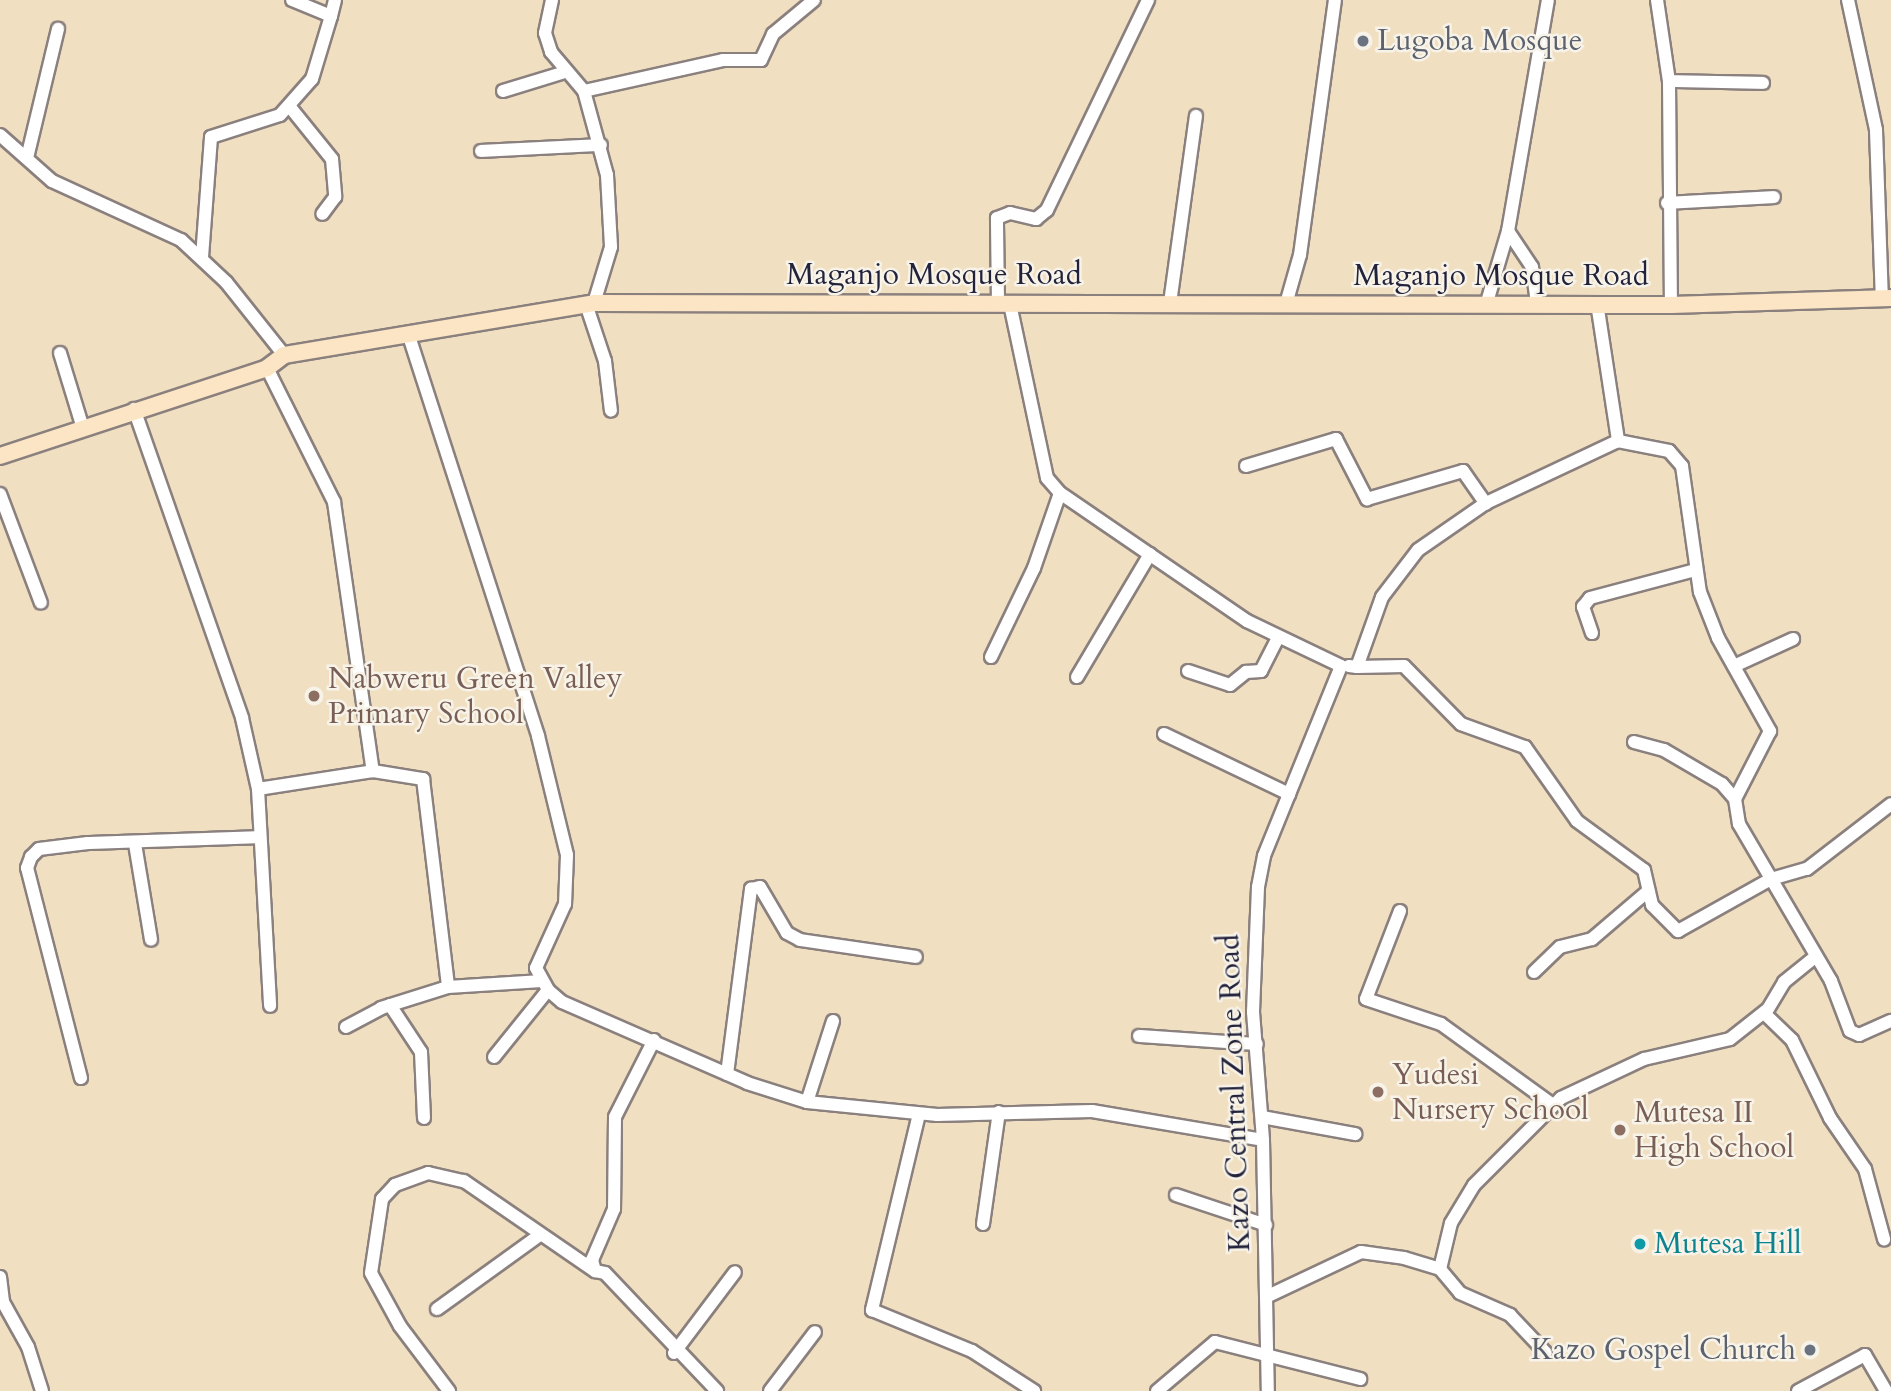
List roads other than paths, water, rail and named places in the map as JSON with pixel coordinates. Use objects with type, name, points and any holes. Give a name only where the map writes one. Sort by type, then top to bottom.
[{"type":"street","points":[[292,0],[331,16]]},
{"type":"street","points":[[202,257],[211,137],[290,107],[312,79],[335,0]]},
{"type":"street","points":[[552,0],[545,33],[562,73],[584,92],[601,145],[611,247],[590,304],[605,361],[611,411]]},
{"type":"street","points":[[584,92],[723,60],[761,60],[774,34],[814,0]]},
{"type":"street","points":[[1147,0],[1046,209],[1036,219],[1010,213],[997,218],[1004,304],[1047,478],[1060,493],[1278,637],[1340,666],[1404,666],[1461,724],[1525,747],[1577,821],[1644,870],[1648,891],[1678,931],[1771,879],[1807,869],[1891,804]]},
{"type":"street","points":[[1286,304],[1300,255],[1335,0]]},
{"type":"street","points":[[1487,302],[1508,231],[1548,0]]},
{"type":"street","points":[[1657,0],[1669,81],[1667,203],[1671,305]]},
{"type":"street","points":[[1848,0],[1876,130],[1886,298]]},
{"type":"street","points":[[27,159],[58,29]]},
{"type":"street","points":[[503,90],[562,73]]},
{"type":"street","points":[[1669,81],[1763,83]]},
{"type":"street","points":[[290,107],[328,147],[335,197],[322,214]]},
{"type":"street","points":[[1170,303],[1196,116]]},
{"type":"street","points":[[0,135],[52,181],[137,215],[202,257],[284,355]]},
{"type":"street","points":[[481,151],[601,145]]},
{"type":"street","points":[[1667,203],[1773,197]]},
{"type":"street","points":[[1508,231],[1532,267],[1537,304]]},
{"type":"street","name":"Maganjo Mosque Road","points":[[0,456],[82,425],[267,368],[284,355],[590,304],[1487,302],[1671,305],[1886,298]]},
{"type":"street","points":[[1598,303],[1618,441]]},
{"type":"street","points":[[408,333],[452,455],[563,829],[565,904],[539,960],[545,986],[562,1002],[727,1074],[807,1102],[919,1114],[1092,1111],[1263,1140]]},
{"type":"street","points":[[60,353],[82,425]]},
{"type":"street","points":[[267,368],[334,502],[373,771]]},
{"type":"street","points":[[134,409],[242,718],[258,789],[257,837],[270,1006]]},
{"type":"street","points":[[1246,466],[1336,439],[1367,499],[1463,471],[1486,504]]},
{"type":"street","points":[[1357,667],[1382,597],[1418,550],[1486,504],[1618,441],[1669,451],[1682,466],[1695,570],[1734,666],[1771,736],[1735,799]]},
{"type":"street","points":[[991,657],[1034,568],[1060,493]]},
{"type":"street","points":[[0,494],[41,603]]},
{"type":"street","points":[[1077,677],[1150,554]]},
{"type":"street","points":[[1592,633],[1583,607],[1590,598],[1695,570]]},
{"type":"street","points":[[1188,671],[1230,685],[1246,672],[1261,671],[1278,637]]},
{"type":"street","points":[[1734,666],[1793,639]]},
{"type":"street","name":"Kazo Central Zone Road","points":[[1268,1391],[1266,1225],[1256,1044],[1258,887],[1289,794],[1340,666]]},
{"type":"street","points":[[1164,734],[1289,794]]},
{"type":"street","points":[[1634,742],[1664,750],[1722,784],[1735,799],[1739,824],[1815,957],[1853,1034],[1891,1021]]},
{"type":"street","points":[[258,789],[373,771],[425,783],[448,987]]},
{"type":"street","points":[[81,1078],[27,868],[39,849],[257,837]]},
{"type":"street","points":[[135,844],[151,940]]},
{"type":"street","points":[[727,1074],[751,889],[760,887],[786,933],[800,940],[916,957]]},
{"type":"street","points":[[1534,972],[1560,947],[1592,939],[1648,891]]},
{"type":"street","points":[[1400,911],[1366,999],[1441,1024],[1553,1105]]},
{"type":"street","points":[[1440,1269],[1451,1223],[1474,1185],[1553,1105],[1581,1084],[1644,1059],[1730,1039],[1764,1013],[1784,982],[1815,957]]},
{"type":"street","points":[[346,1027],[390,1005],[448,987],[545,986]]},
{"type":"street","points":[[494,1057],[545,986]]},
{"type":"street","points":[[390,1005],[421,1052],[424,1118]]},
{"type":"street","points":[[1764,1013],[1792,1040],[1830,1118],[1865,1169],[1884,1240]]},
{"type":"street","points":[[807,1102],[833,1021]]},
{"type":"street","points":[[1139,1036],[1256,1044]]},
{"type":"street","points":[[594,1270],[592,1260],[618,1181],[615,1117],[654,1040]]},
{"type":"street","points":[[983,1224],[999,1112]]},
{"type":"street","points":[[919,1114],[872,1310],[972,1351],[1034,1391]]},
{"type":"street","points":[[1262,1118],[1355,1134]]},
{"type":"street","points":[[449,1391],[375,1286],[371,1273],[382,1199],[395,1185],[444,1174],[487,1193],[537,1237],[594,1270],[605,1273],[656,1325],[674,1353],[717,1391]]},
{"type":"street","points":[[1176,1195],[1266,1225]]},
{"type":"street","points":[[436,1309],[537,1237]]},
{"type":"street","points":[[1268,1296],[1361,1252],[1440,1269],[1460,1293],[1510,1315],[1546,1353]]},
{"type":"street","points":[[674,1353],[735,1272]]},
{"type":"street","points":[[0,1277],[3,1302],[29,1347],[42,1391]]},
{"type":"street","points":[[770,1391],[815,1332]]},
{"type":"street","points":[[1157,1391],[1215,1342],[1360,1379]]},
{"type":"street","points":[[1798,1391],[1865,1355],[1886,1391]]},
{"type":"place","name":"Lugoba Mosque","points":[[1363,41]]},
{"type":"place","name":"Nabweru Green Valley Primary School","points":[[314,696]]},
{"type":"place","name":"Yudesi Nursery School","points":[[1378,1092]]},
{"type":"place","name":"Mutesa II High School","points":[[1620,1130]]},
{"type":"place","name":"Mutesa Hill","points":[[1640,1244]]},
{"type":"place","name":"Kazo Gospel Church","points":[[1810,1350]]}]
